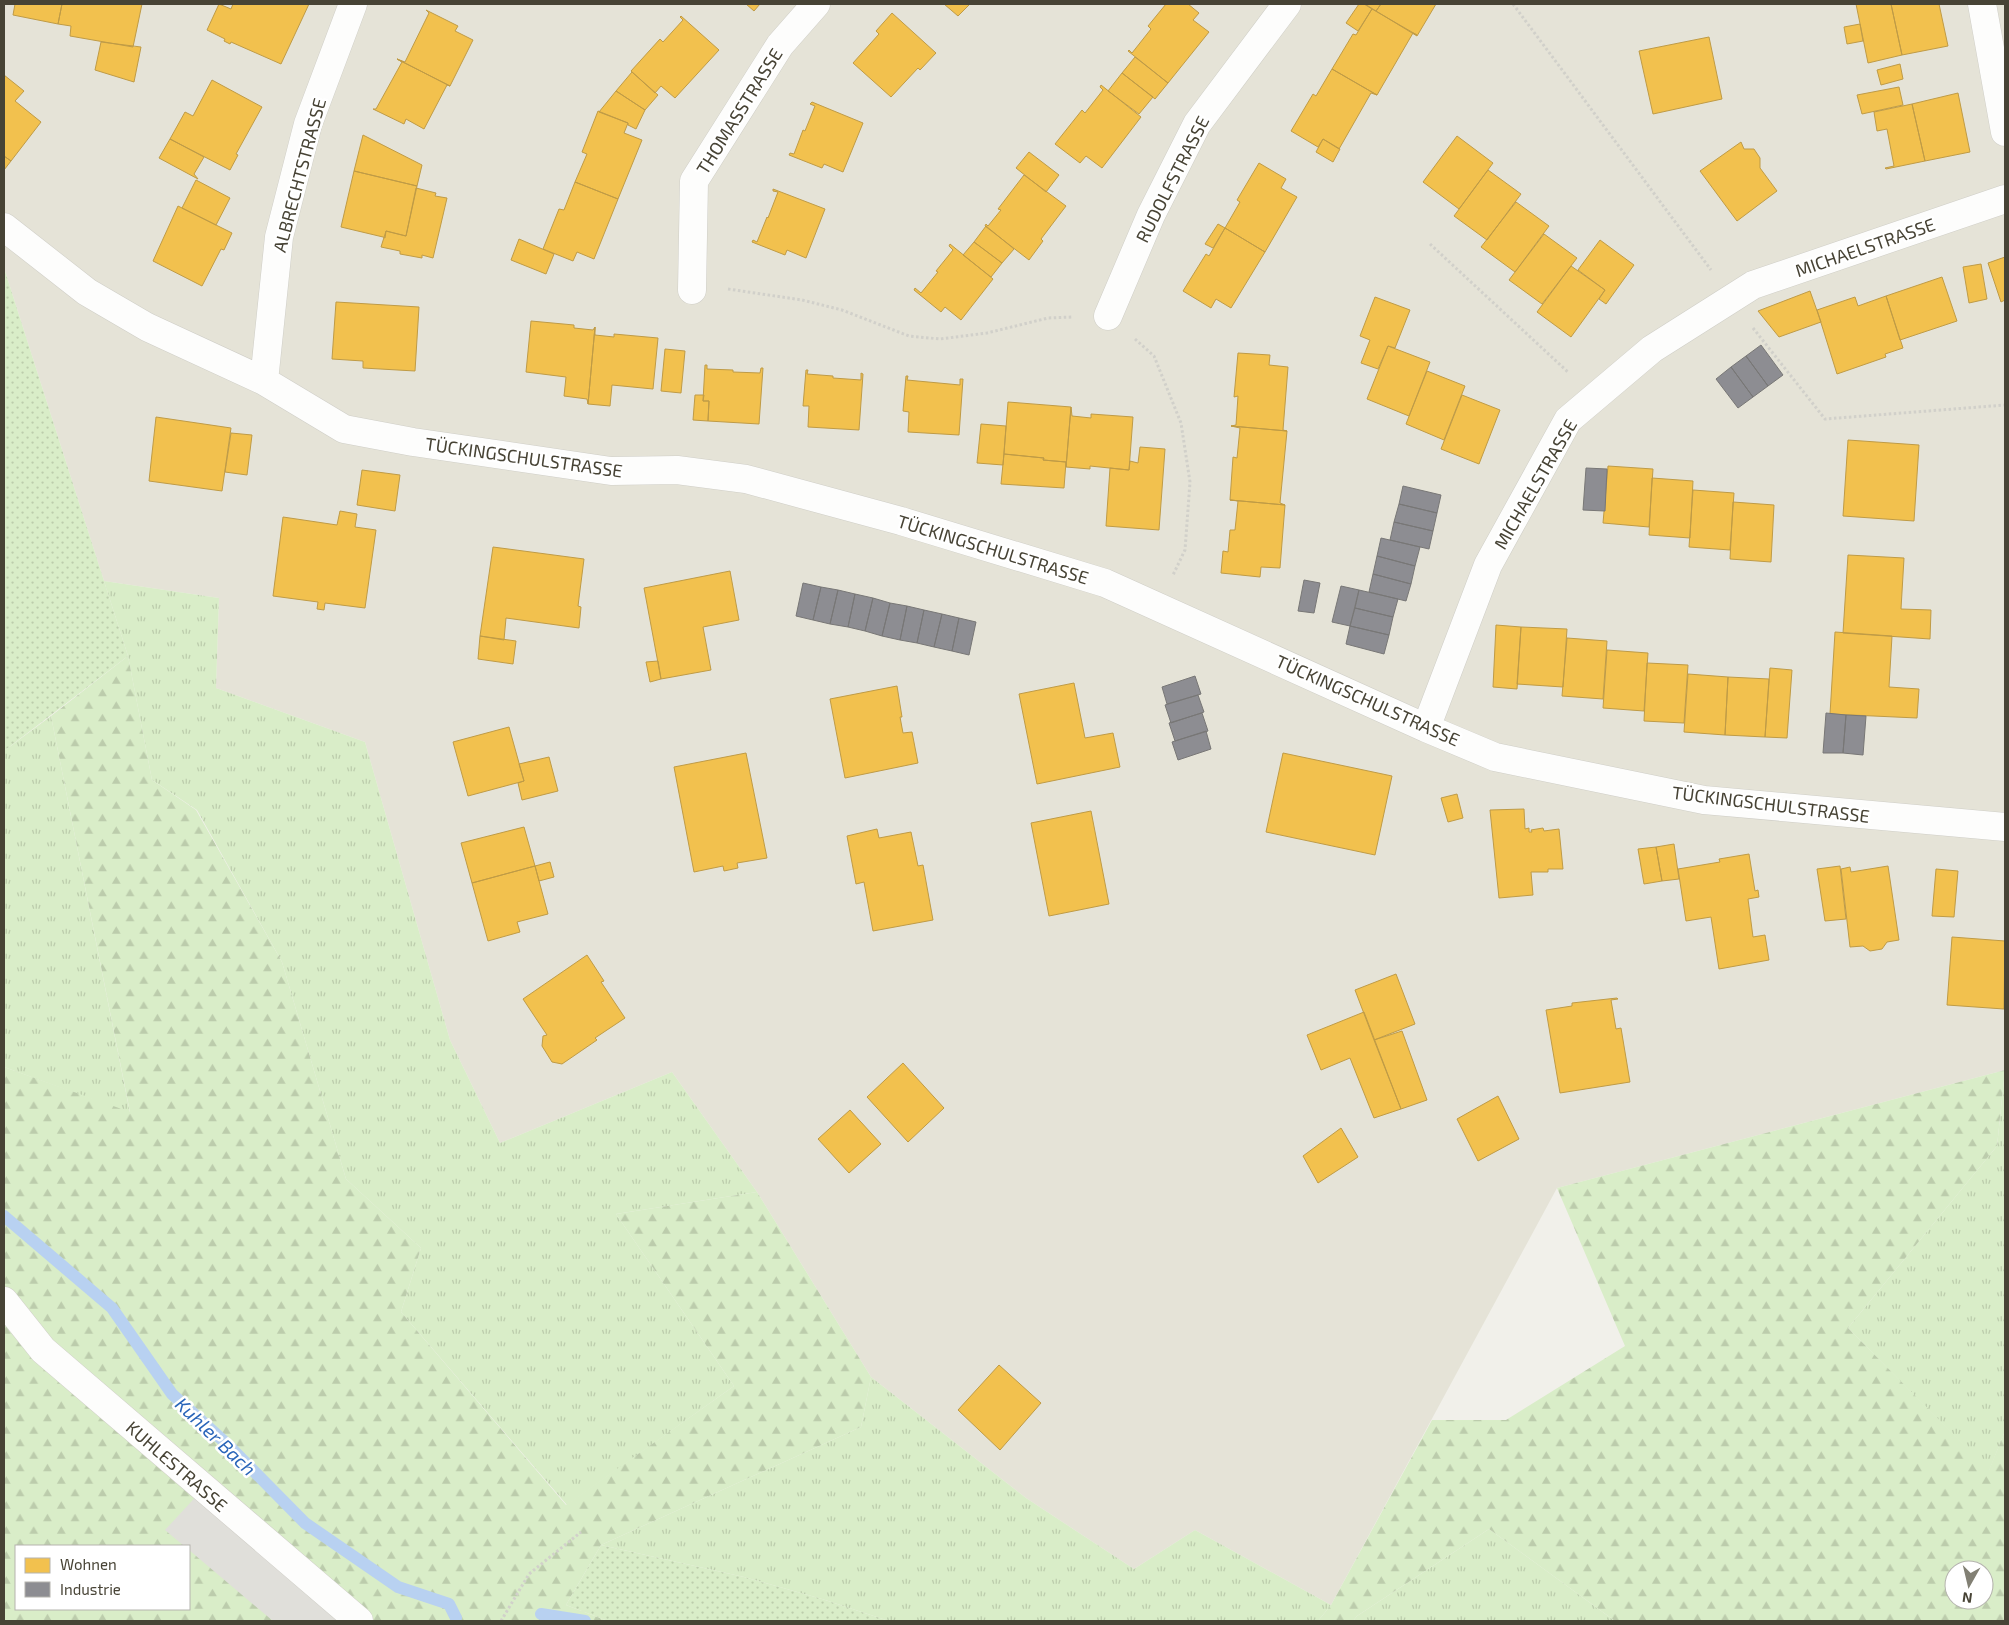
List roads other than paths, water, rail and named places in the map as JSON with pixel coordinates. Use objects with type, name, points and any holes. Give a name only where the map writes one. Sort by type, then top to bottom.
[{"type":"street","name":"ALBRECHTSTRASSE","points":[[264,382],[279,237],[308,124],[353,4]]},
{"type":"street","name":"THOMASSTRASSE","points":[[692,290],[694,181],[780,45],[816,4]]},
{"type":"street","name":"RUDOLFSTRASSE","points":[[1108,316],[1151,215],[1197,124],[1287,4]]},
{"type":"street","points":[[1982,4],[2005,132]]},
{"type":"street","name":"MICHAELSTRASSE","points":[[1426,728],[1488,565],[1568,420],[1652,349],[1753,285],[2005,199]]},
{"type":"street","name":"TÜCKINGSCHULSTRASSE","points":[[8,230],[87,292],[147,328],[264,382],[344,429],[413,442],[611,472],[677,470],[746,479],[901,520],[1105,583],[1426,728],[1495,757],[1704,800],[2005,828]]},
{"type":"street","name":"KUHLESTRASSE","points":[[4,1301],[43,1350],[359,1621]]},
{"type":"waterway","name":"Kuhler Bach","points":[[4,1216],[112,1308],[172,1394],[229,1446],[305,1523],[398,1587],[449,1604],[456,1618]]},
{"type":"waterway","points":[[541,1614],[585,1621]]}]
